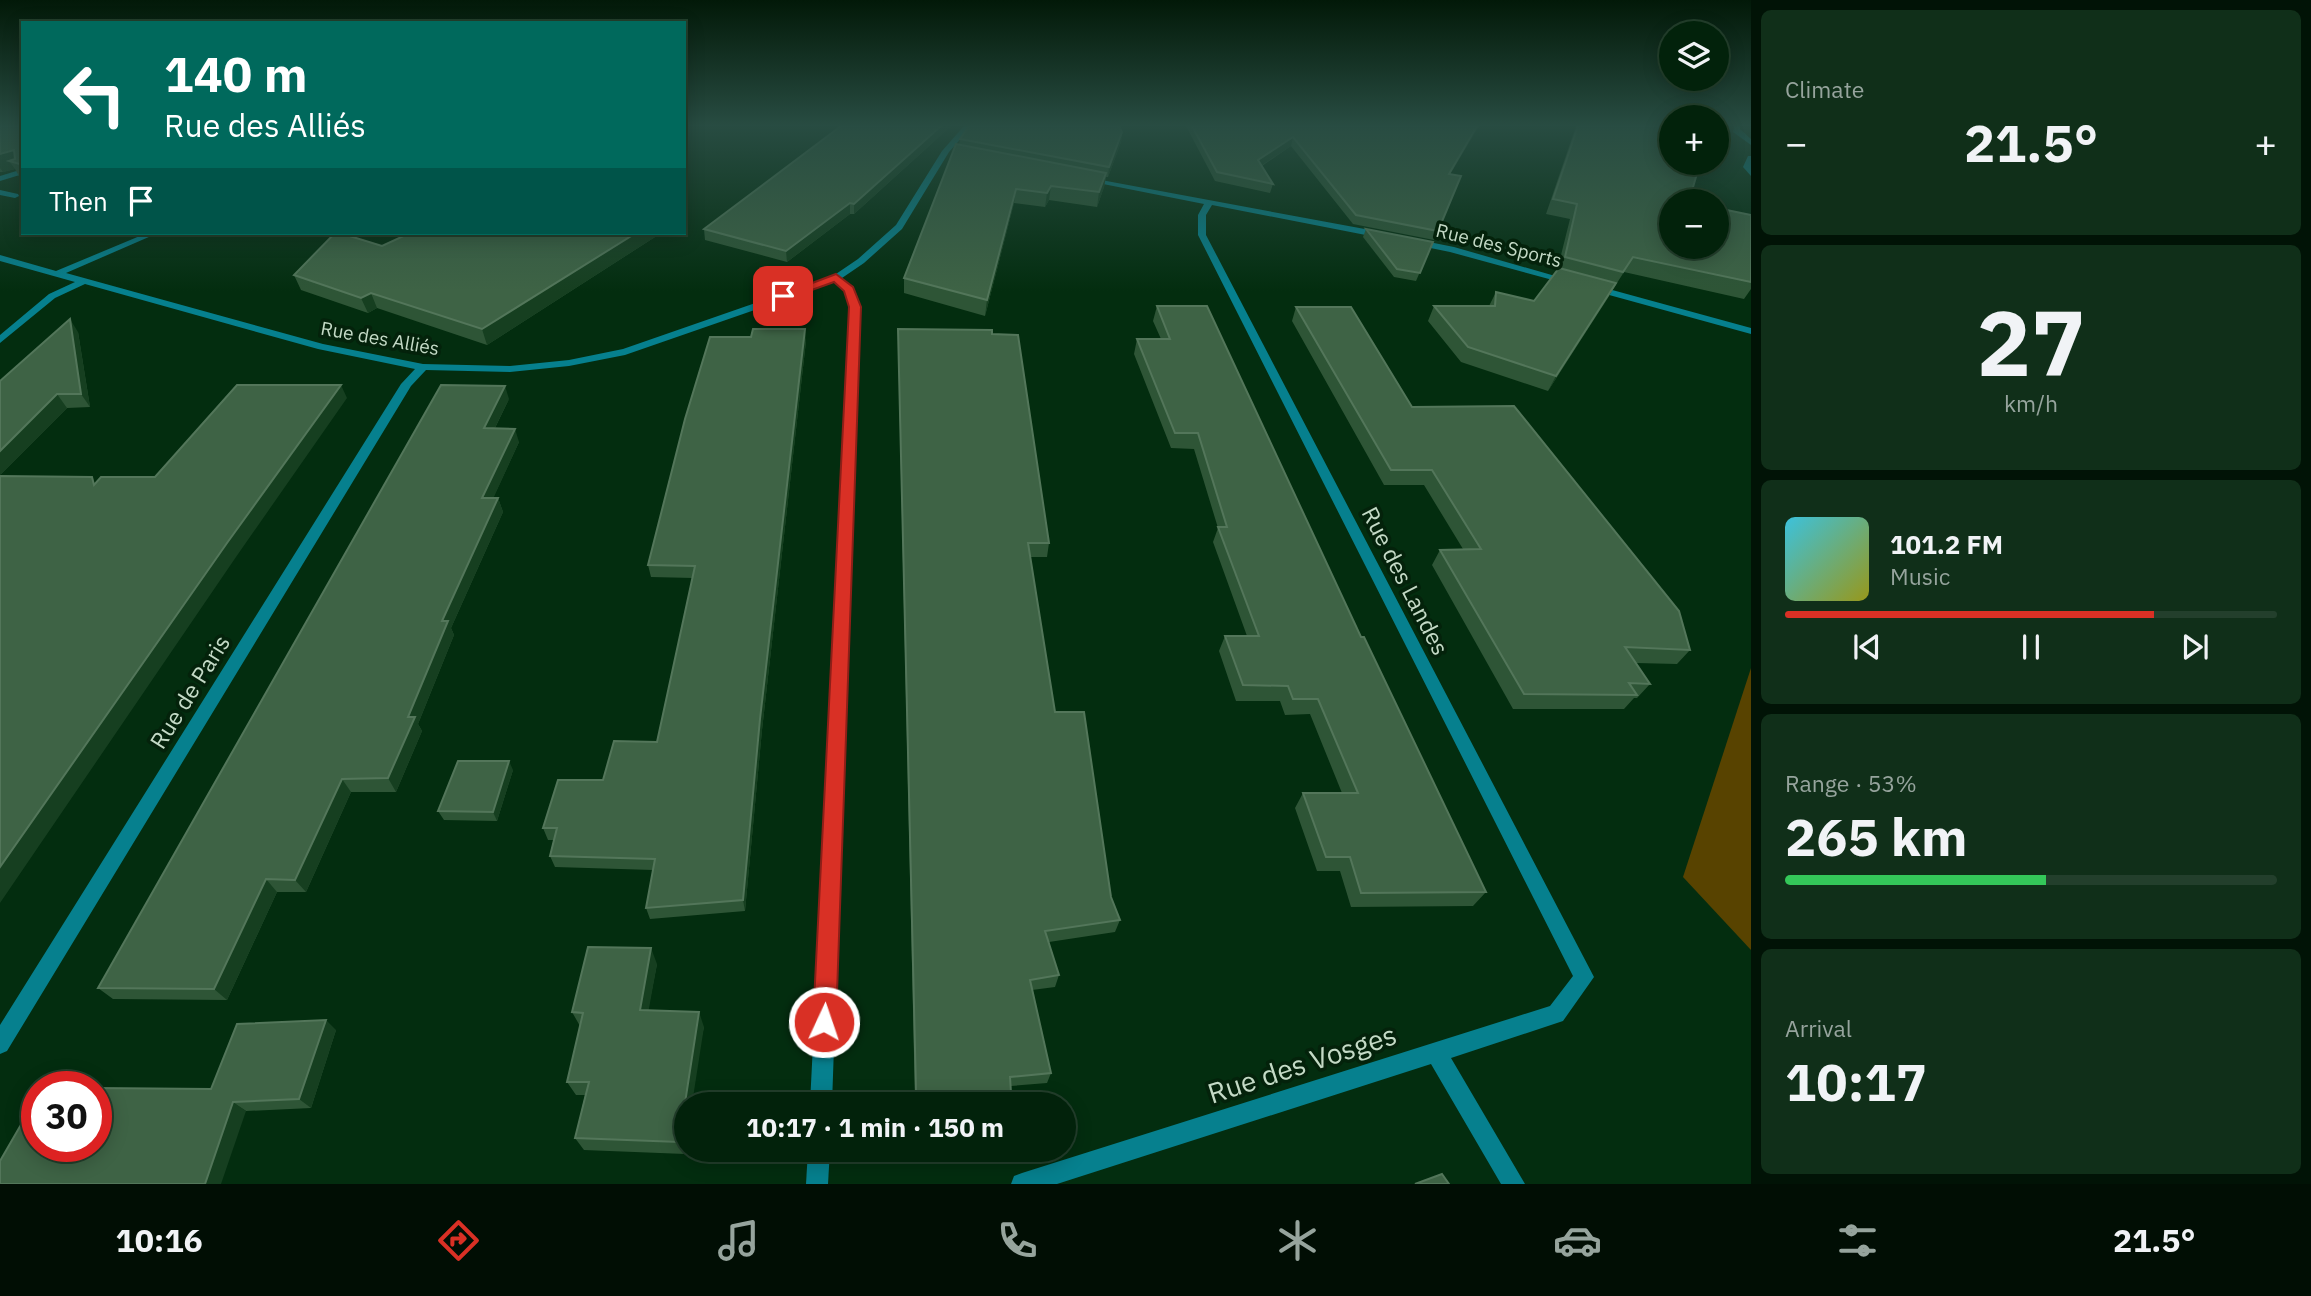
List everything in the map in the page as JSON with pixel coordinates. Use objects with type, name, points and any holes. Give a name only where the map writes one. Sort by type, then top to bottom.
[{"type":"street","name":"Rue des Alliés","points":[[0,258],[322,347],[423,367],[510,369],[569,363],[625,352],[836,278],[861,261],[899,227],[927,181]]},
{"type":"street","name":"Rue des Sports","points":[[1099,181],[1451,249],[1751,331]]},
{"type":"street","points":[[0,192],[15,196]]},
{"type":"street","name":"Rue des Landes","points":[[1209,202],[1202,215],[1202,235],[1584,977]]},
{"type":"street","points":[[59,273],[149,235]]},
{"type":"street","points":[[822,1092],[855,307],[849,289],[836,278]]},
{"type":"street","points":[[0,340],[52,296],[84,281]]},
{"type":"street","name":"Rue de Paris","points":[[0,1044],[407,384],[423,367]]},
{"type":"street","name":"Rue des Vosges","points":[[1022,1184],[1556,1014],[1584,977]]},
{"type":"street","points":[[1435,1051],[1514,1184]]},
{"type":"street","points":[[817,1184],[818,1162]]},
{"type":"shaded area","points":[[1751,668],[1751,950],[1683,877]]},
{"type":"building","points":[[768,181],[879,181],[854,204],[850,203],[786,251],[704,229]]},
{"type":"building","points":[[942,181],[1103,181],[1099,192],[1051,186],[1047,193],[1016,189],[987,300],[904,278]]},
{"type":"building","points":[[1329,181],[1459,181],[1438,231],[1356,215]]},
{"type":"building","points":[[1559,181],[1695,181],[1692,189],[1659,189],[1659,259],[1729,259],[1729,210],[1751,215],[1751,282],[1633,257],[1623,272],[1565,257],[1577,204],[1553,199]]},
{"type":"building","points":[[1366,229],[1433,242],[1420,273],[1397,269]]},
{"type":"building","points":[[333,235],[346,235],[382,246],[406,235],[633,235],[482,329],[371,293],[361,298],[294,275]]},
{"type":"building","points":[[1559,268],[1616,283],[1556,376],[1468,347],[1434,306],[1495,306],[1496,292],[1534,301]]},
{"type":"building","points":[[1157,306],[1207,306],[1361,637],[1364,637],[1486,892],[1361,893],[1350,857],[1326,857],[1303,793],[1358,793],[1318,699],[1293,699],[1288,686],[1243,685],[1225,636],[1259,636],[1218,527],[1227,527],[1198,433],[1175,433],[1137,339],[1170,339]]},
{"type":"building","points":[[1296,307],[1351,307],[1412,407],[1514,406],[1679,611],[1690,650],[1625,647],[1650,684],[1629,683],[1637,695],[1524,694],[1440,550],[1481,549],[1432,470],[1391,470]]},
{"type":"building","points":[[70,319],[81,394],[57,394],[0,451],[0,381]]},
{"type":"building","points":[[753,329],[805,329],[760,719],[743,900],[646,908],[655,859],[550,856],[557,828],[543,828],[558,780],[603,780],[614,741],[657,742],[695,566],[648,565],[685,419],[710,337],[751,337]]},
{"type":"building","points":[[898,329],[992,330],[992,334],[1018,335],[1049,543],[1028,543],[1055,712],[1084,712],[1111,897],[1120,920],[1045,931],[1059,975],[1030,980],[1051,1073],[1010,1077],[1011,1092],[916,1091]]},
{"type":"building","points":[[237,385],[341,385],[0,867],[0,476],[92,477],[94,485],[101,477],[155,477]]},
{"type":"building","points":[[441,385],[505,386],[484,428],[515,429],[482,498],[498,498],[442,621],[448,621],[408,717],[415,717],[388,778],[342,779],[295,880],[266,879],[214,989],[98,988]]},
{"type":"building","points":[[458,761],[509,761],[493,812],[438,811]]},
{"type":"building","points":[[588,947],[651,948],[640,1010],[699,1012],[687,1092],[674,1092],[674,1142],[575,1138],[589,1082],[567,1082],[583,1013],[572,1012]]},
{"type":"building","points":[[326,1020],[299,1099],[233,1102],[205,1184],[0,1184],[0,1161],[21,1125],[21,1162],[112,1162],[112,1088],[211,1089],[237,1024]]},
{"type":"building","points":[[1442,1174],[1449,1184],[1415,1184]]},
{"type":"route","points":[[783,296],[836,278],[849,289],[855,307],[824,1022]]}]
